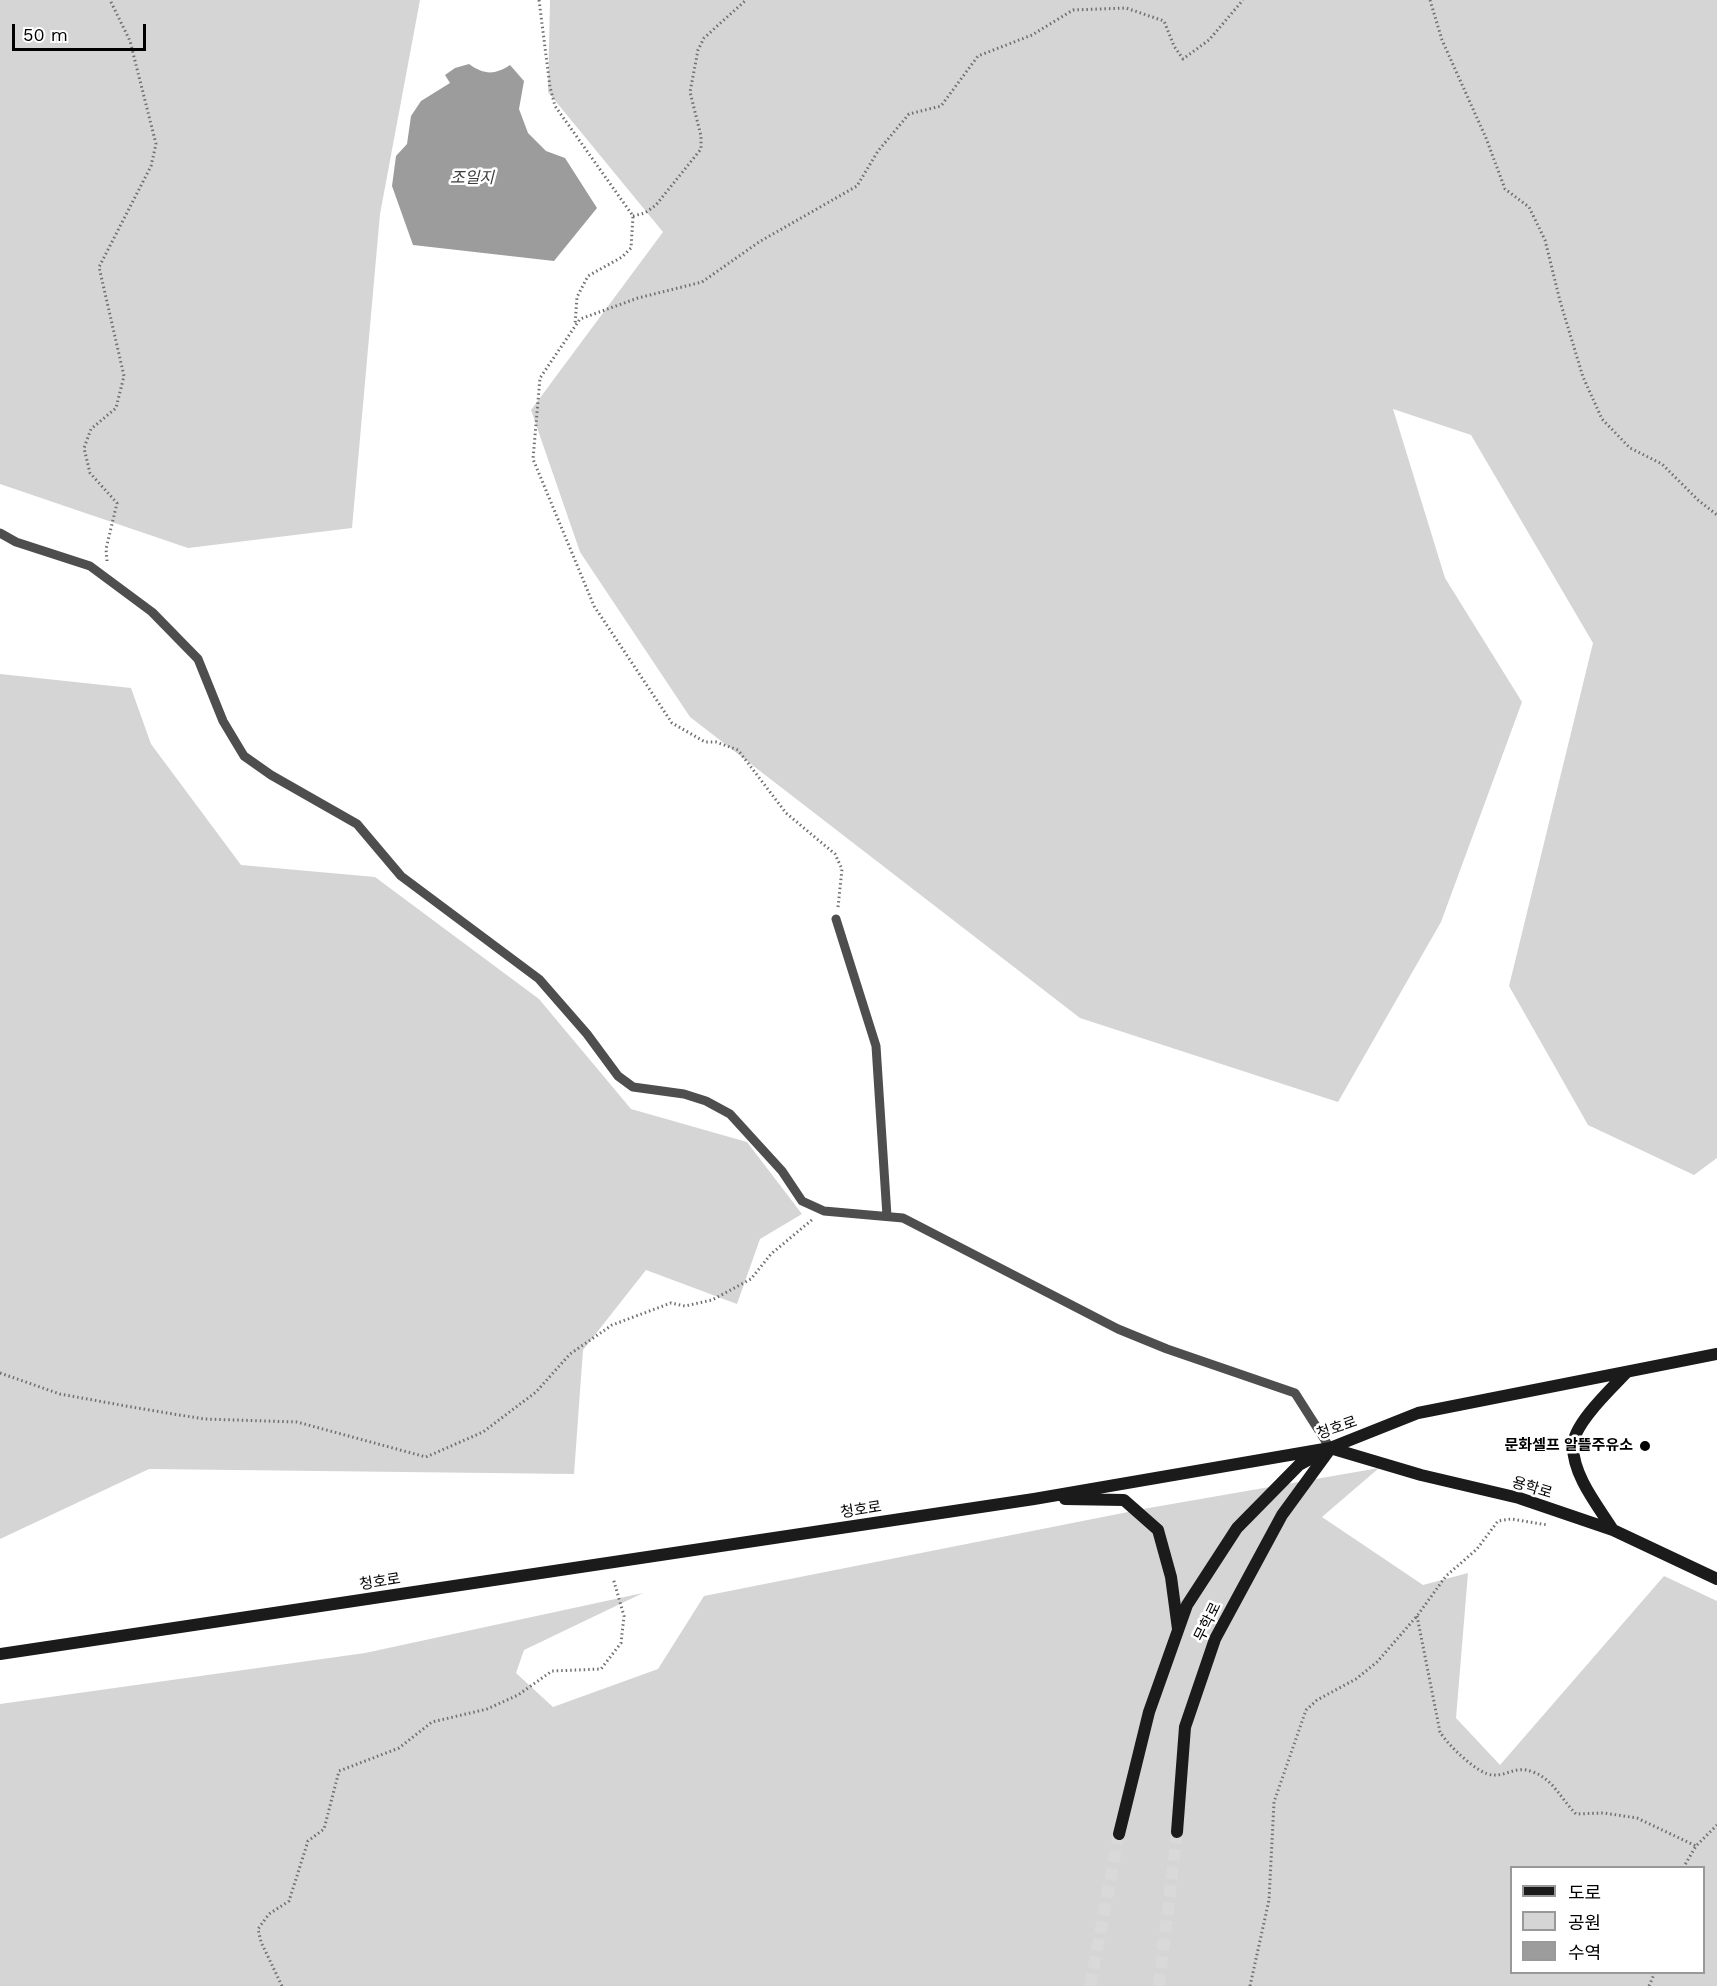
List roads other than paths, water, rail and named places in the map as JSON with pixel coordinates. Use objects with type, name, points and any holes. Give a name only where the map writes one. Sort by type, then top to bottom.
[{"type":"main road","name":"청호로","points":[[0,1654],[1034,1499],[1330,1448],[1419,1413],[1717,1354]]},
{"type":"main road","points":[[1613,1530],[1579,1473],[1572,1445],[1585,1419],[1627,1372]]},
{"type":"main road","name":"용학로","points":[[1330,1448],[1421,1475],[1518,1498],[1566,1514],[1613,1530],[1717,1579]]},
{"type":"main road","points":[[1119,1834],[1149,1712],[1187,1605],[1237,1528],[1299,1465],[1330,1448]]},
{"type":"main road","name":"무학로","points":[[1177,1832],[1185,1727],[1215,1639],[1282,1515],[1330,1448]]},
{"type":"main road","points":[[1034,1499],[1124,1500],[1158,1530],[1171,1577],[1178,1631]]},
{"type":"lane","points":[[0,533],[16,542],[90,566],[152,612],[198,659],[223,721],[244,756],[271,775],[357,824],[401,876],[539,979],[587,1034],[618,1076],[633,1088],[684,1094],[706,1101],[730,1113],[782,1171],[802,1201],[824,1211],[903,1218],[1118,1329],[1167,1349],[1295,1393],[1330,1448]]},
{"type":"lane","points":[[836,919],[876,1046],[887,1216]]},
{"type":"water","name":"조일지","points":[[469,64],[485,72],[499,71],[510,65],[524,81],[519,109],[528,133],[546,151],[565,158],[597,208],[554,261],[413,245],[392,186],[396,156],[407,144],[411,116],[421,101],[450,83],[445,75],[455,68]]},
{"type":"tunnel","points":[[1159,1986],[1177,1832]]},
{"type":"tunnel","points":[[1090,1986],[1119,1834]]},
{"type":"place","name":"문화셀프 알뜰주유소","points":[[1645,1446]]}]
